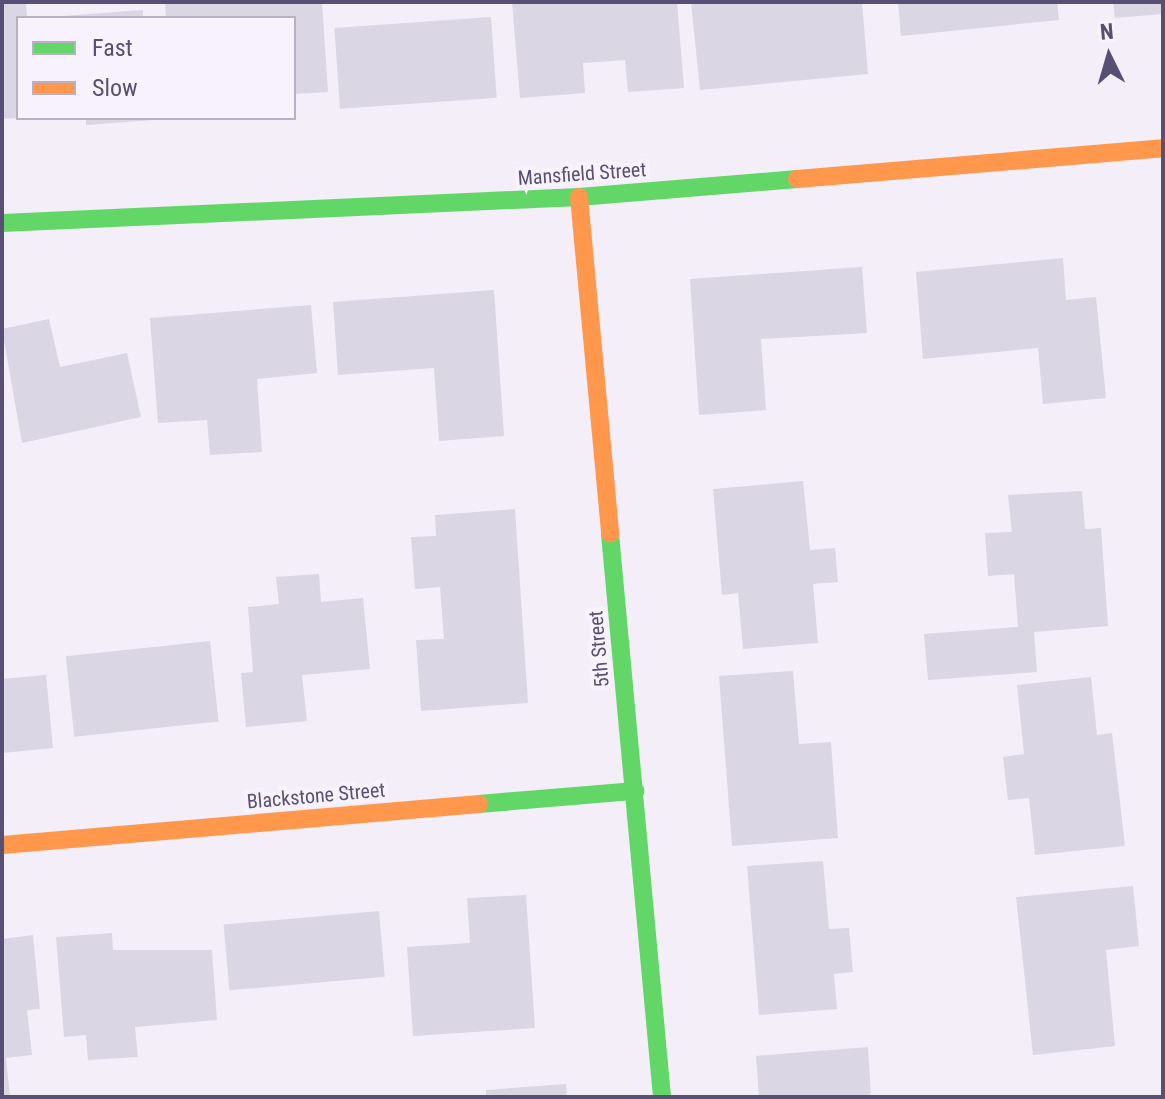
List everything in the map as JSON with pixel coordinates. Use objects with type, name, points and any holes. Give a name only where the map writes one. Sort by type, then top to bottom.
[{"type":"street","name":"Mansfield Street","points":[[2,223],[579,197],[1163,148]]},
{"type":"street","name":"5th Street","points":[[579,197],[662,1097]]},
{"type":"street","name":"Blackstone Street","points":[[2,845],[635,791]]},
{"type":"building","points":[[26,2],[27,16],[16,16],[16,118],[2,119],[2,3]]},
{"type":"building","points":[[165,2],[322,2],[328,92],[296,94],[296,16],[166,16]]},
{"type":"building","points":[[512,2],[677,2],[684,88],[628,92],[625,60],[583,63],[585,93],[520,98]]},
{"type":"building","points":[[691,2],[862,2],[868,74],[700,90]]},
{"type":"building","points":[[898,2],[1057,2],[1059,20],[901,36]]},
{"type":"building","points":[[1113,2],[1163,2],[1163,14],[1115,18]]},
{"type":"building","points":[[143,10],[143,16],[63,16]]},
{"type":"building","points":[[491,17],[497,98],[340,109],[334,28]]},
{"type":"building","points":[[86,120],[154,120],[86,125]]},
{"type":"building","points":[[1063,258],[1066,300],[1096,297],[1106,398],[1043,404],[1038,348],[923,359],[916,272]]},
{"type":"building","points":[[862,267],[867,333],[761,339],[766,410],[699,415],[690,279]]},
{"type":"building","points":[[494,290],[504,436],[439,441],[434,368],[338,375],[333,302]]},
{"type":"building","points":[[311,305],[317,373],[257,379],[262,452],[210,455],[207,420],[158,423],[150,318]]},
{"type":"building","points":[[49,319],[60,367],[127,353],[141,417],[22,443],[2,329]]},
{"type":"building","points":[[803,481],[810,550],[835,548],[838,582],[813,584],[818,643],[743,649],[738,593],[722,595],[713,489]]},
{"type":"building","points":[[1082,491],[1085,529],[1101,528],[1108,626],[1034,632],[1037,672],[928,680],[924,634],[1018,627],[1014,574],[988,576],[985,533],[1012,532],[1008,495]]},
{"type":"building","points":[[515,509],[528,703],[421,711],[416,640],[444,639],[440,587],[415,589],[411,537],[436,536],[435,515]]},
{"type":"building","points":[[319,574],[321,602],[363,598],[370,669],[302,675],[307,721],[246,727],[241,673],[253,672],[248,607],[279,604],[276,577]]},
{"type":"building","points":[[210,641],[218,722],[74,737],[66,656]]},
{"type":"building","points":[[793,671],[799,744],[831,742],[838,838],[732,846],[719,676]]},
{"type":"building","points":[[46,675],[53,748],[2,753],[2,679]]},
{"type":"building","points":[[1091,677],[1097,735],[1112,733],[1125,846],[1035,855],[1029,798],[1008,800],[1003,757],[1024,754],[1017,685]]},
{"type":"building","points":[[823,861],[829,929],[849,928],[853,972],[834,974],[837,1009],[759,1015],[747,866]]},
{"type":"building","points":[[1133,886],[1139,946],[1106,950],[1115,1046],[1033,1055],[1016,897]]},
{"type":"building","points":[[526,895],[535,1028],[413,1036],[407,947],[470,943],[467,898]]},
{"type":"building","points":[[379,911],[385,977],[229,990],[224,925]]},
{"type":"building","points":[[112,933],[113,950],[212,950],[217,1020],[135,1027],[138,1057],[88,1060],[86,1035],[64,1037],[56,937]]},
{"type":"building","points":[[33,935],[40,1009],[27,1010],[32,1055],[6,1058],[10,1096],[2,1097],[2,939]]},
{"type":"building","points":[[868,1047],[871,1097],[759,1097],[756,1056]]},
{"type":"building","points":[[566,1084],[567,1097],[486,1097],[486,1090]]},
{"type":"traffic: fast","points":[[2,223],[579,197],[797,179]]},
{"type":"traffic: fast","points":[[610,534],[662,1097]]},
{"type":"traffic: fast","points":[[479,804],[635,791]]},
{"type":"traffic: slow","points":[[797,179],[1163,148]]},
{"type":"traffic: slow","points":[[579,197],[610,534]]},
{"type":"traffic: slow","points":[[2,845],[479,804]]}]
